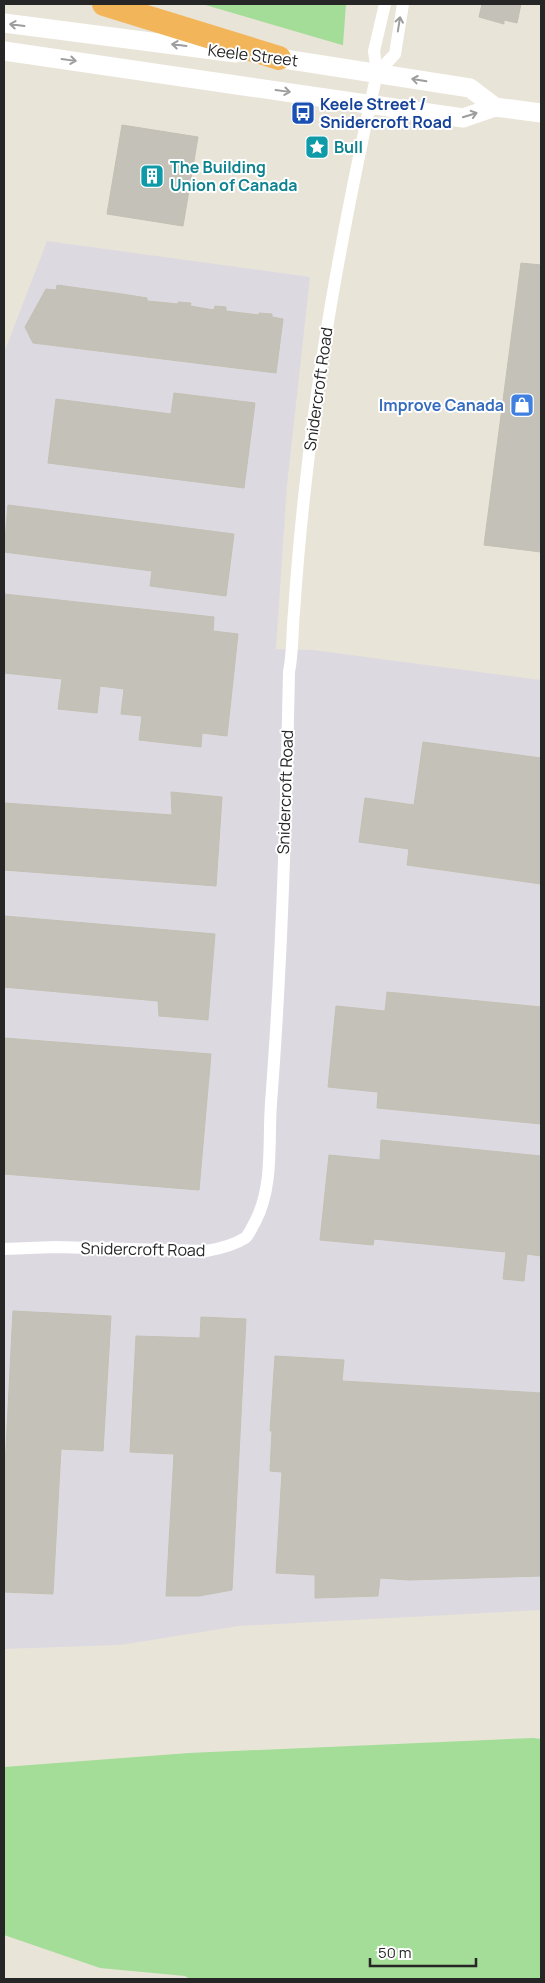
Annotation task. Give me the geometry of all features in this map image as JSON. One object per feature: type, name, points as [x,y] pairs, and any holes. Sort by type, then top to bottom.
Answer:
[{"type":"highway","points":[[104,4],[279,58]]},
{"type":"main road","name":"Keele Street","points":[[4,23],[279,58],[470,88],[495,107]]},
{"type":"main road","name":"Keele Street","points":[[4,51],[463,118],[495,107],[541,113]]},
{"type":"street","points":[[377,73],[374,50],[385,4]]},
{"type":"street","points":[[377,73],[395,54],[403,4]]},
{"type":"street","name":"Snidercroft Road","points":[[4,1249],[56,1247],[206,1251],[218,1249],[246,1237],[256,1220],[262,1204],[269,1171],[269,1123],[276,1032],[289,672],[292,657],[306,480],[325,331],[342,239],[377,73]]},
{"type":"shaded area","points":[[47,241],[310,277],[287,485],[276,649],[313,650],[541,680],[541,1610],[239,1626],[120,1645],[4,1649],[4,353]]},
{"type":"green space","points":[[202,4],[346,4],[343,45],[342,45]]},
{"type":"green space","points":[[541,1739],[541,1979],[190,1979],[185,1976],[100,1968],[4,1935],[4,1767],[189,1753]]},
{"type":"building","points":[[482,4],[521,4],[517,23],[504,20],[504,24],[479,17]]},
{"type":"building","name":"The Building Union of Canada","points":[[122,125],[198,137],[183,226],[107,214]]},
{"type":"building","name":"Improve Canada","points":[[521,263],[541,265],[541,552],[484,545]]},
{"type":"building","points":[[57,285],[147,298],[147,301],[178,304],[178,302],[191,303],[190,306],[214,310],[215,306],[226,307],[226,311],[259,315],[259,313],[272,314],[272,317],[283,319],[276,373],[33,343],[25,327],[46,289],[56,290]]},
{"type":"building","points":[[174,393],[255,403],[244,488],[48,463],[56,399],[171,414]]},
{"type":"building","points":[[8,505],[234,534],[226,596],[150,586],[152,571],[4,552]]},
{"type":"building","points":[[4,594],[214,617],[213,631],[238,634],[227,736],[202,733],[201,747],[139,740],[142,716],[121,714],[124,689],[100,686],[97,713],[58,709],[62,679],[4,673]]},
{"type":"building","points":[[423,742],[541,758],[541,884],[407,865],[409,849],[359,842],[365,798],[414,805]]},
{"type":"building","points":[[171,792],[222,797],[216,886],[4,870],[4,803],[172,815]]},
{"type":"building","points":[[4,916],[215,934],[208,1020],[159,1016],[158,1001],[4,987]]},
{"type":"building","points":[[387,992],[541,1007],[541,1124],[377,1108],[378,1092],[328,1087],[336,1006],[385,1011]]},
{"type":"building","points":[[4,1038],[211,1054],[199,1190],[4,1174]]},
{"type":"building","points":[[381,1140],[541,1156],[541,1256],[527,1254],[524,1281],[503,1279],[506,1252],[374,1239],[373,1245],[320,1240],[329,1155],[380,1160]]},
{"type":"building","points":[[13,1311],[111,1316],[103,1451],[61,1449],[53,1594],[4,1592],[4,1487]]},
{"type":"building","points":[[201,1317],[246,1319],[232,1590],[199,1596],[166,1596],[174,1454],[130,1452],[136,1336],[200,1338]]},
{"type":"building","points":[[275,1356],[344,1360],[342,1381],[541,1393],[541,1576],[409,1580],[380,1578],[378,1596],[315,1598],[315,1575],[276,1573],[282,1472],[270,1471],[272,1431],[270,1431]]},
{"type":"place","name":"Keele Street / Snidercroft Road","points":[[303,113]]},
{"type":"place","name":"Bull","points":[[317,147]]},
{"type":"place","name":"The Building Union of Canada","points":[[152,176]]},
{"type":"place","name":"Improve Canada","points":[[522,405]]}]
